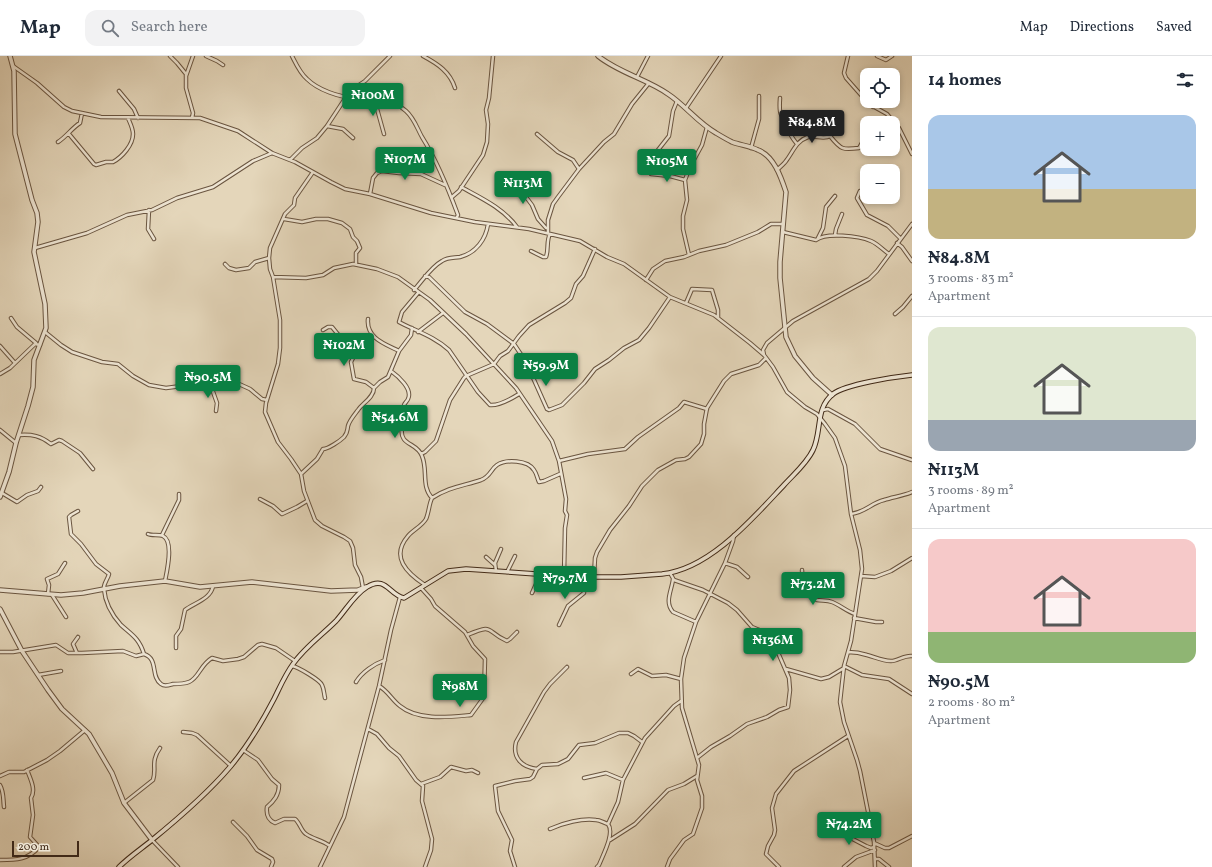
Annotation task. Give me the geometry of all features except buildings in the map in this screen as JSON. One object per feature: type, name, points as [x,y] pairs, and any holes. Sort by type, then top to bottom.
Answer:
[{"type":"street","points":[[10,56],[13,66],[15,134],[32,200],[37,213],[38,222],[34,248],[36,267],[45,304],[45,332],[38,344],[34,360],[33,387],[1,495],[17,502],[27,495],[38,491],[41,487]]},
{"type":"street","points":[[170,56],[186,76]]},
{"type":"street","points":[[192,118],[192,110],[186,88],[186,76],[193,56]]},
{"type":"street","points":[[206,56],[223,65]]},
{"type":"street","points":[[292,56],[300,71],[308,80],[333,94],[381,98],[394,103],[411,116],[452,197],[458,215],[457,217]]},
{"type":"street","points":[[290,160],[302,148],[317,138],[328,126],[350,91],[365,81],[390,56]]},
{"type":"street","points":[[423,56],[443,68],[453,82],[455,88]]},
{"type":"street","points":[[452,197],[461,187],[483,155],[488,137],[486,110],[490,94],[493,56]]},
{"type":"street","points":[[598,56],[611,65],[650,83],[677,101],[707,128],[732,142],[759,150],[766,154],[777,170],[786,192],[780,278],[784,329],[790,347],[795,356],[813,378],[832,395]]},
{"type":"street","points":[[637,77],[648,56]]},
{"type":"street","points":[[686,109],[721,56]]},
{"type":"street","points":[[848,56],[845,66],[845,77],[860,95]]},
{"type":"street","points":[[877,56],[886,60],[892,56]]},
{"type":"street","points":[[13,66],[37,83],[64,107],[82,114],[101,117],[128,118],[200,118],[238,131],[272,153],[290,160],[337,186],[360,193],[370,194],[431,213],[488,224],[517,227],[549,233],[580,241],[607,257],[624,264],[670,297],[718,318],[764,354],[787,392],[820,417],[835,438],[845,466],[851,514],[860,550],[861,576],[852,634],[844,667],[840,702],[848,736],[857,760],[874,842],[876,867]]},
{"type":"street","points":[[547,228],[553,204],[579,169],[604,142],[614,134],[632,104],[650,83]]},
{"type":"street","points":[[119,91],[134,109],[138,118]]},
{"type":"street","points":[[751,148],[759,119],[759,96]]},
{"type":"street","points":[[374,98],[384,134]]},
{"type":"street","points":[[780,98],[780,116],[789,135],[797,144]]},
{"type":"street","points":[[658,150],[669,136],[673,111],[677,101]]},
{"type":"street","points":[[875,108],[885,112],[888,116]]},
{"type":"street","points":[[192,110],[200,118]]},
{"type":"street","points":[[58,142],[80,123],[82,114]]},
{"type":"street","points":[[69,134],[94,164],[96,165],[106,162],[113,162],[121,156],[132,139],[133,131],[128,118]]},
{"type":"street","points":[[830,136],[834,122]]},
{"type":"street","points":[[328,126],[343,129],[353,138]]},
{"type":"street","points":[[689,255],[683,229],[683,216],[687,200],[685,180],[702,144],[707,128]]},
{"type":"street","points":[[900,130],[912,154]]},
{"type":"street","points":[[537,134],[558,152],[573,160],[579,169]]},
{"type":"street","points":[[777,170],[785,162],[797,144],[807,138],[827,138],[830,136]]},
{"type":"street","points":[[830,136],[840,147],[847,149],[860,148]]},
{"type":"street","points":[[34,248],[87,233],[127,216],[149,210],[177,198],[213,186],[253,162],[272,153]]},
{"type":"street","points":[[313,172],[295,198],[294,205],[285,214],[270,248],[270,270],[273,277],[280,320],[280,348],[276,371],[265,412],[278,442],[301,474],[307,501],[318,524],[350,541],[353,548],[355,565],[365,588]]},
{"type":"street","points":[[370,194],[373,178],[382,172],[421,174],[445,185]]},
{"type":"street","points":[[651,174],[670,176],[685,180]]},
{"type":"street","points":[[512,175],[532,205],[538,218],[547,228],[549,233],[546,257],[531,251]]},
{"type":"street","points":[[461,187],[487,201],[510,218],[517,227]]},
{"type":"street","points":[[860,191],[858,198],[860,202]]},
{"type":"street","points":[[820,237],[826,207],[835,196]]},
{"type":"street","points":[[861,204],[867,215],[888,226],[900,238]]},
{"type":"street","points":[[149,210],[148,229],[154,239]]},
{"type":"street","points":[[835,235],[842,214]]},
{"type":"street","points":[[284,219],[302,222],[316,219],[328,219],[345,224],[359,243],[360,248],[356,253],[356,264]]},
{"type":"street","points":[[414,290],[436,264],[445,259],[466,255],[474,250],[483,240],[488,224]]},
{"type":"street","points":[[646,280],[653,268],[665,261],[719,247],[758,232],[771,224],[784,224]]},
{"type":"street","points":[[764,354],[763,350],[767,343],[793,321],[869,279],[877,271],[900,238],[912,224]]},
{"type":"street","points":[[783,232],[814,240],[820,237],[847,235],[871,241],[889,254]]},
{"type":"street","points":[[897,243],[902,247],[912,261]]},
{"type":"street","points":[[421,454],[436,441],[450,400],[457,387],[466,376],[494,364],[500,356],[514,344],[529,325],[565,303],[570,298],[576,284],[583,276],[595,249]]},
{"type":"street","points":[[225,264],[229,268],[236,270],[249,268],[255,262],[269,258]]},
{"type":"street","points":[[273,277],[306,278],[323,275],[334,268],[356,264],[377,269],[394,275],[430,300],[466,334],[511,383],[549,434],[559,461],[560,474],[566,499],[565,511],[567,515],[565,528],[564,575]]},
{"type":"street","points":[[425,276],[429,277],[469,315],[487,324],[514,344],[526,362],[548,410],[562,405],[595,369],[624,348],[639,340],[670,297]]},
{"type":"street","points":[[686,303],[692,289],[712,290],[718,310],[718,318]]},
{"type":"street","points":[[418,293],[402,312],[399,322],[417,332],[431,337],[445,346],[466,376],[491,406],[520,394]]},
{"type":"street","points":[[895,314],[912,296]]},
{"type":"street","points":[[417,332],[443,313]]},
{"type":"street","points":[[11,318],[17,326],[38,344]]},
{"type":"street","points":[[368,319],[368,326],[372,335],[380,342],[399,351]]},
{"type":"street","points":[[323,330],[328,327],[332,327],[354,354],[351,362],[354,379],[366,382],[374,388]]},
{"type":"street","points":[[301,474],[317,460],[323,449],[328,449],[345,435],[348,431],[348,425],[359,408],[369,399],[374,391],[374,388],[388,377],[399,351],[411,335],[412,328]]},
{"type":"street","points":[[45,332],[72,352],[102,362],[118,364],[133,376],[149,385],[166,388],[197,384],[211,386],[242,384],[267,400]]},
{"type":"street","points":[[1,372],[16,363],[38,344]]},
{"type":"street","points":[[0,346],[16,363]]},
{"type":"street","points":[[594,577],[595,558],[597,552],[610,530],[629,506],[642,486],[658,470],[676,460],[689,457],[701,444],[704,434],[704,424],[708,404],[727,377],[731,374],[759,366],[766,358]]},
{"type":"street","points":[[391,371],[401,380],[407,390],[409,395],[404,405],[414,416],[413,419],[402,428],[401,436],[405,442],[416,448],[421,454],[427,491],[432,498]]},
{"type":"street","points":[[0,590],[52,595],[83,593],[148,582],[165,582],[200,587],[252,582],[331,590],[358,590],[376,584],[384,584],[400,597],[408,596],[442,574],[454,570],[466,569],[579,577],[621,577],[670,573],[691,566],[704,558],[734,535],[761,509],[814,449],[822,410],[832,395],[842,390],[863,384],[912,375]]},
{"type":"street","points":[[211,386],[217,403],[216,411]]},
{"type":"street","points":[[559,461],[588,454],[625,449],[638,437],[679,408],[685,401],[707,410]]},
{"type":"street","points":[[822,410],[828,409],[855,424],[880,449],[912,460]]},
{"type":"street","points":[[0,430],[16,443]]},
{"type":"street","points":[[19,435],[34,435],[44,438],[51,444],[62,440],[80,453],[93,470]]},
{"type":"street","points":[[425,585],[408,572],[404,567],[399,553],[408,535],[425,520],[432,498],[447,489],[487,478],[495,466],[501,463],[520,462],[530,465],[535,470],[539,482],[560,474]]},
{"type":"street","points":[[851,514],[862,512],[884,500],[912,492]]},
{"type":"street","points":[[162,536],[179,500],[179,494]]},
{"type":"street","points":[[260,499],[273,506],[282,514],[307,501]]},
{"type":"street","points":[[78,511],[71,514],[69,517],[70,532],[84,547],[96,564],[109,574],[104,589],[111,611],[122,626],[136,638],[142,646],[144,654]]},
{"type":"street","points":[[148,534],[162,536],[167,540],[170,548],[168,571],[165,582]]},
{"type":"street","points":[[667,867],[670,859],[684,840],[693,834],[700,814],[702,801],[697,776],[700,765],[681,701],[681,679],[684,658],[696,622],[725,563],[734,540],[734,535]]},
{"type":"street","points":[[496,571],[495,561],[501,550]]},
{"type":"street","points":[[506,572],[515,556]]},
{"type":"street","points":[[486,557],[495,565]]},
{"type":"street","points":[[861,576],[875,577],[892,571],[912,558]]},
{"type":"street","points":[[48,594],[46,579],[58,574],[65,563]]},
{"type":"street","points":[[725,563],[737,567],[748,577]]},
{"type":"street","points":[[802,570],[807,592],[810,596],[818,600],[832,602],[855,614]]},
{"type":"street","points":[[670,573],[673,578],[678,581],[728,603],[738,610],[752,627],[769,636],[773,641],[778,656],[786,669],[790,686],[788,707],[767,717],[746,724],[697,758]]},
{"type":"street","points":[[532,593],[538,582],[539,574]]},
{"type":"street","points":[[559,625],[568,606],[584,593],[579,577]]},
{"type":"street","points":[[673,578],[669,597],[670,609],[673,612],[696,622]]},
{"type":"street","points":[[176,648],[176,636],[181,630],[185,610],[201,601],[211,592],[213,586]]},
{"type":"street","points":[[119,867],[201,798],[230,766],[243,750],[265,716],[285,675],[295,661],[365,588]]},
{"type":"street","points":[[379,686],[404,709],[420,715],[471,715],[484,697],[486,662],[484,657],[473,646],[462,629],[435,606],[421,588]]},
{"type":"street","points":[[52,595],[66,617]]},
{"type":"street","points":[[320,867],[344,817],[386,660],[391,630],[400,597]]},
{"type":"street","points":[[0,609],[22,651],[38,675],[62,709],[72,720],[85,730],[112,773],[124,803],[152,840],[178,867]]},
{"type":"street","points":[[854,618],[882,622]]},
{"type":"street","points":[[467,635],[482,628],[487,628],[507,641],[517,632]]},
{"type":"street","points":[[77,653],[74,644],[78,637]]},
{"type":"street","points":[[0,652],[22,651],[56,646],[66,652],[77,653],[123,650],[136,656],[144,654],[150,657],[154,664],[158,680],[161,684],[167,686],[185,684],[191,681],[199,672],[204,663],[212,658],[223,661],[238,659],[244,657],[258,645],[262,644],[276,648],[295,661],[300,669]]},
{"type":"street","points":[[848,652],[866,654],[877,659],[890,661],[896,661],[907,656],[912,656]]},
{"type":"street","points":[[356,682],[363,673],[376,664],[386,660]]},
{"type":"street","points":[[292,666],[300,669],[321,683],[325,698]]},
{"type":"street","points":[[537,769],[526,767],[522,764],[516,753],[516,742],[544,692],[567,667]]},
{"type":"street","points":[[786,669],[821,679],[829,677],[844,667]]},
{"type":"street","points":[[844,667],[862,674],[889,679],[912,694]]},
{"type":"street","points":[[631,674],[638,669],[653,677],[666,675],[681,679]]},
{"type":"street","points":[[38,675],[61,671]]},
{"type":"street","points":[[598,866],[610,840],[610,828],[608,824],[618,802],[623,780],[642,742],[674,706],[681,701]]},
{"type":"street","points":[[368,729],[376,734],[399,756],[416,780],[424,788],[422,797],[423,806],[432,839],[431,850],[425,867]]},
{"type":"street","points":[[0,776],[9,772],[28,770],[54,756],[85,730]]},
{"type":"street","points":[[183,732],[196,735],[230,766]]},
{"type":"street","points":[[515,867],[510,851],[512,840],[500,815],[494,788],[496,785],[530,779],[542,765],[563,762],[574,753],[579,745],[595,742],[619,733],[628,733],[642,742]]},
{"type":"street","points":[[779,867],[766,854],[775,830],[772,808],[776,794],[794,771],[848,736]]},
{"type":"street","points":[[124,803],[153,780],[155,756],[160,748]]},
{"type":"street","points":[[243,750],[258,760],[272,778],[279,784],[277,795],[267,807],[267,815],[270,821],[275,823],[284,819],[295,819],[300,824],[305,834],[330,846]]},
{"type":"street","points":[[421,784],[440,777],[451,767],[466,771],[472,770],[478,773]]},
{"type":"street","points":[[0,860],[22,860],[39,847],[30,837],[33,815],[31,798],[34,794],[34,790],[28,770]]},
{"type":"street","points":[[584,778],[606,773],[623,780]]},
{"type":"street","points":[[610,840],[635,824],[665,792],[684,784],[697,776]]},
{"type":"street","points":[[0,785],[3,792],[4,807]]},
{"type":"street","points":[[550,829],[560,825],[587,820],[598,820],[608,824]]},
{"type":"street","points":[[233,822],[247,836],[257,850],[272,859],[273,862],[271,867]]},
{"type":"street","points":[[825,824],[833,826],[845,835],[874,849]]},
{"type":"street","points":[[874,842],[885,848],[889,848],[912,836]]},
{"type":"street","points":[[844,867],[856,858],[874,849]]},
{"type":"street","points":[[876,859],[879,859],[889,867]]}]
